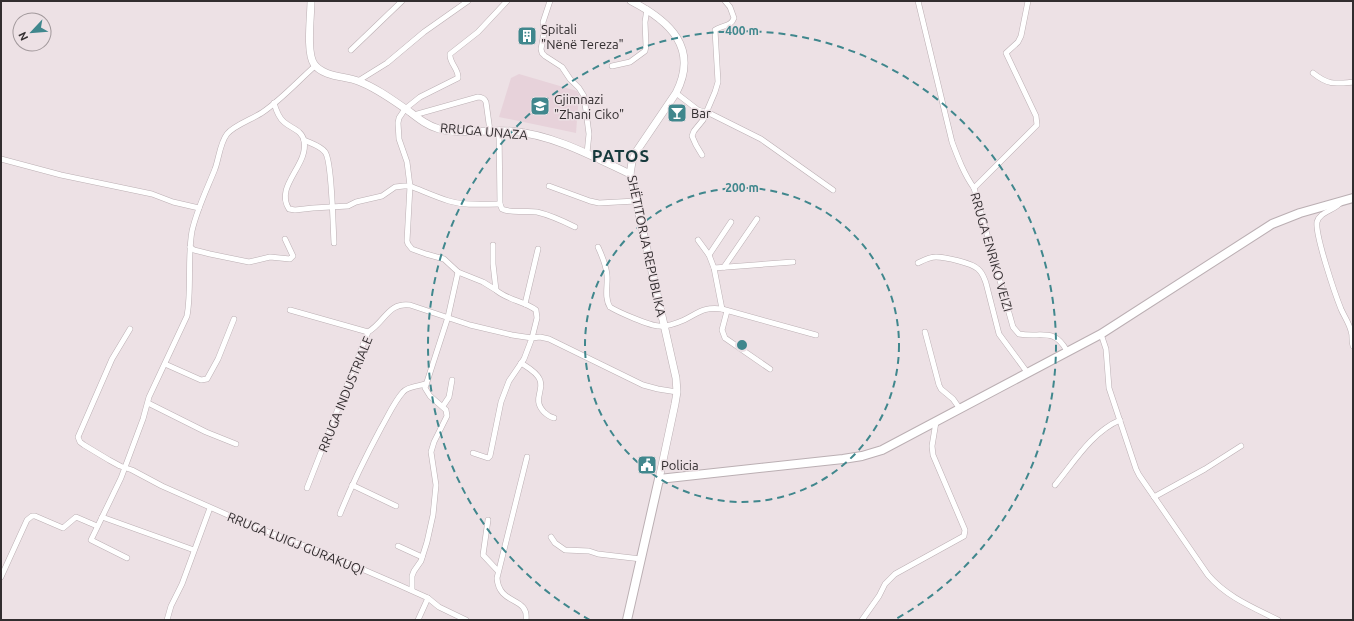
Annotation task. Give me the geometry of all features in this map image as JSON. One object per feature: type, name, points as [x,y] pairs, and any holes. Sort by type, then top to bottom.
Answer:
[{"type":"main road","points":[[311,1],[310,52],[315,66]]},
{"type":"main road","name":"SHËTITORJA REPUBLIKA","points":[[631,1],[647,9],[666,24],[678,40],[685,56],[685,66],[682,79],[676,93],[636,152],[632,162],[630,174],[676,378],[677,392],[675,404],[659,479]]},
{"type":"main road","name":"RRUGA UNAZA","points":[[315,66],[327,73],[358,81],[386,95],[431,126],[439,129],[456,131],[499,130],[520,132],[550,139],[587,153],[630,174]]},
{"type":"main road","points":[[627,620],[659,479],[862,456],[882,450],[1101,334],[1272,224],[1353,198]]},
{"type":"street","points":[[351,50],[402,1]]},
{"type":"street","points":[[358,81],[387,64],[420,36],[468,1]]},
{"type":"street","points":[[472,453],[488,458],[490,456],[501,402],[509,381],[527,354],[537,313],[536,310],[526,304],[505,297],[483,282],[458,272],[444,258],[418,252],[412,249],[408,244],[407,236],[410,186],[407,162],[398,131],[400,118],[405,109],[426,94],[458,78],[458,72],[450,58],[450,54],[478,32],[507,1]]},
{"type":"street","points":[[550,1],[543,22],[544,33],[542,53],[544,56],[562,67],[584,96],[589,134],[587,153]]},
{"type":"street","points":[[702,155],[692,136],[703,120],[718,82],[716,30],[729,25],[733,22],[734,18],[725,1]]},
{"type":"street","name":"RRUGA ENRIKO VEIZI","points":[[918,1],[952,142],[974,188],[1013,327],[1019,334],[1048,335],[1056,337],[1061,341],[1067,351]]},
{"type":"street","points":[[974,188],[1037,125],[1036,116],[1006,53],[1018,42],[1021,36],[1028,1]]},
{"type":"street","points":[[612,66],[630,62],[645,51],[645,22],[647,9]]},
{"type":"street","points":[[127,558],[91,540],[125,468],[148,403],[187,316],[189,304],[190,247],[192,231],[226,134],[258,115],[274,103],[315,66]]},
{"type":"street","points":[[1313,73],[1323,81],[1329,83],[1335,84],[1353,82]]},
{"type":"street","points":[[676,93],[698,110],[706,112],[761,139],[833,190]]},
{"type":"street","points":[[414,115],[478,96],[485,99],[490,131]]},
{"type":"street","points":[[274,103],[280,118],[284,122],[298,131],[304,140],[326,152],[330,177],[334,243]]},
{"type":"street","points":[[499,130],[501,207],[504,210],[536,212],[559,219],[575,227]]},
{"type":"street","points":[[304,140],[301,158],[286,189],[287,205],[289,209],[292,210],[348,206],[356,202],[382,196],[391,189],[400,186],[410,186],[448,201],[458,203],[500,204]]},
{"type":"street","points":[[1,159],[62,175],[152,194],[173,202],[199,208]]},
{"type":"street","points":[[549,186],[599,203],[636,201]]},
{"type":"street","points":[[1342,201],[1339,206],[1323,213],[1319,217],[1317,228],[1338,302],[1351,331],[1351,341],[1353,346]]},
{"type":"street","points":[[724,267],[757,219]]},
{"type":"street","points":[[709,255],[731,222]]},
{"type":"street","points":[[190,247],[194,250],[249,262],[270,257],[290,260],[293,256],[285,239]]},
{"type":"street","points":[[698,240],[709,255],[714,268],[724,310],[722,330],[725,338],[770,369]]},
{"type":"street","points":[[493,245],[493,264],[496,290]]},
{"type":"street","points":[[598,247],[605,262],[607,275],[607,300],[610,307],[652,325],[664,326],[710,308],[724,310],[816,335]]},
{"type":"street","points":[[526,304],[538,249]]},
{"type":"street","points":[[918,263],[931,258],[943,257],[972,265],[978,269],[983,275],[986,283],[999,334],[1028,372]]},
{"type":"street","points":[[714,268],[793,262]]},
{"type":"street","points":[[412,590],[412,576],[422,557],[432,524],[436,485],[431,452],[434,442],[447,416],[446,410],[443,406],[428,393],[425,388],[448,317],[458,272]]},
{"type":"street","name":"RRUGA INDUSTRIALE","points":[[307,488],[368,332],[376,326],[391,309],[399,304],[419,307],[470,325],[512,336],[532,338],[540,337],[549,339],[643,385],[677,392]]},
{"type":"street","points":[[290,310],[368,332]]},
{"type":"street","points":[[165,364],[201,380],[207,379],[218,359],[234,319]]},
{"type":"street","name":"RRUGA LUIGJ GURAKUQI","points":[[130,329],[112,359],[78,437],[84,445],[109,460],[210,508],[334,557],[412,590],[428,598],[438,607],[466,620]]},
{"type":"street","points":[[925,332],[939,386],[953,399],[960,409]]},
{"type":"street","points":[[1101,334],[1106,349],[1110,388],[1136,469],[1217,586],[1229,595],[1278,620]]},
{"type":"street","points":[[521,363],[539,378],[539,405],[546,414],[554,418]]},
{"type":"street","points":[[443,406],[448,397],[452,380]]},
{"type":"street","points":[[340,514],[352,485],[388,416],[404,390],[426,384]]},
{"type":"street","points":[[148,403],[206,432],[236,444]]},
{"type":"street","points":[[1055,485],[1099,434],[1111,424],[1120,420]]},
{"type":"street","points":[[862,620],[889,579],[961,539],[965,533],[933,455],[932,446],[936,422]]},
{"type":"street","points":[[1154,497],[1205,469],[1241,446]]},
{"type":"street","points":[[526,620],[526,614],[522,606],[518,602],[506,597],[499,589],[497,584],[498,571],[527,457]]},
{"type":"street","points":[[352,485],[396,506]]},
{"type":"street","points":[[167,620],[171,606],[182,584],[210,508]]},
{"type":"street","points":[[1,577],[27,520],[32,516],[63,528],[76,517],[97,526]]},
{"type":"street","points":[[102,517],[194,550]]},
{"type":"street","points":[[488,520],[483,554],[498,571]]},
{"type":"street","points":[[551,537],[555,543],[565,550],[589,551],[598,554],[641,559]]},
{"type":"street","points":[[398,546],[422,557]]},
{"type":"street","points":[[418,620],[428,598]]},
{"type":"shaded area","name":"Gjimnazi \"Zhani Ciko\"","points":[[519,74],[577,91],[579,95],[576,133],[499,117],[511,78]]},
{"type":"place","name":"Spitali \"Nënë Tereza\"","points":[[527,36]]},
{"type":"place","name":"Gjimnazi \"Zhani Ciko\"","points":[[540,106]]},
{"type":"place","name":"Bar","points":[[677,113]]},
{"type":"place","name":"Policia","points":[[647,465]]},
{"type":"district","name":"PATOS","points":[[621,156]]}]
